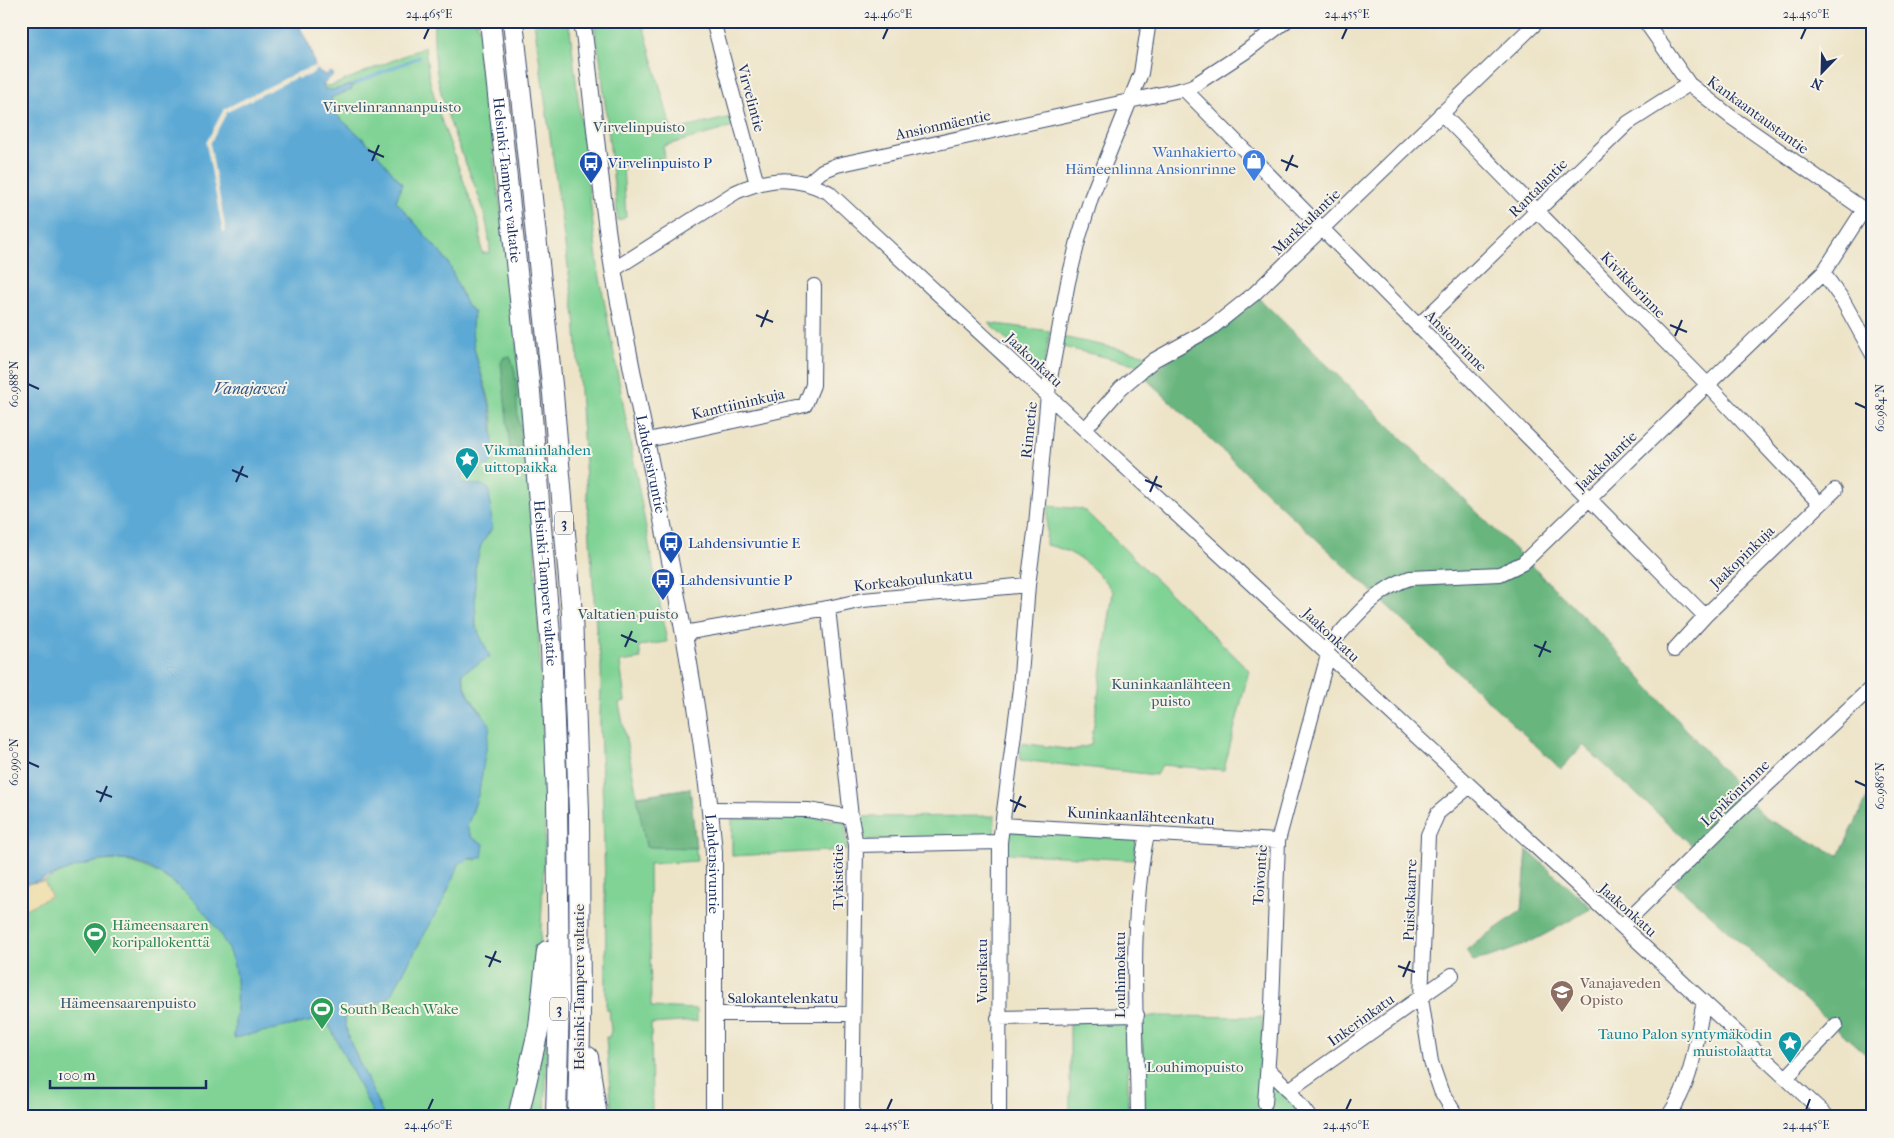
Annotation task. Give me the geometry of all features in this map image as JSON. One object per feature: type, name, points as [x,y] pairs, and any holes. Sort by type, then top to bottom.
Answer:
[{"type":"highway","name":"Helsinki-Tampere valtatie","points":[[490,21],[530,392],[551,648],[557,796],[556,900],[559,1002],[556,1117]]},
{"type":"highway","name":"Helsinki-Tampere valtatie","points":[[513,21],[553,394],[572,614],[579,812],[580,1028],[578,1117]]},
{"type":"highway","points":[[518,1117],[538,1027],[550,927],[556,900]]},
{"type":"highway","points":[[580,1028],[590,1065],[597,1117]]},
{"type":"main road","name":"Lahdensivuntie","points":[[581,21],[613,270],[648,440],[684,633],[710,809],[714,852],[714,1117]]},
{"type":"street","name":"Virvelintie","points":[[713,21],[757,184]]},
{"type":"street","name":"Rinnetie","points":[[1002,825],[1020,688],[1028,585],[1049,384],[1056,342],[1079,237],[1091,198],[1140,73],[1148,21]]},
{"type":"street","name":"Ansionmäentie","points":[[809,182],[822,171],[837,165],[1128,103],[1193,86],[1245,52],[1286,21]]},
{"type":"street","name":"Markkulantie","points":[[1085,430],[1121,388],[1154,360],[1210,329],[1254,294],[1538,21]]},
{"type":"street","name":"Kankaantaustantie","points":[[1645,21],[1689,84],[1723,112],[1868,213]]},
{"type":"street","name":"Rantalantie","points":[[1418,326],[1628,123],[1689,84]]},
{"type":"street","name":"Ansionrinne","points":[[1184,89],[1705,616]]},
{"type":"street","name":"Kivikkorinne","points":[[1441,113],[1708,385],[1820,504]]},
{"type":"street","points":[[613,270],[736,192],[757,184],[786,180],[809,182]]},
{"type":"street","name":"Jaakonkatu","points":[[809,182],[831,194],[1786,1078],[1822,1115]]},
{"type":"street","name":"Jaakkolantie","points":[[1326,653],[1384,590],[1410,578],[1500,574],[1523,564],[1823,273],[1868,213]]},
{"type":"street","points":[[1823,273],[1842,299],[1873,355]]},
{"type":"street","name":"Kanttiininkuja","points":[[648,440],[805,405],[813,385],[814,286]]},
{"type":"street","name":"Jaakopinkuja","points":[[1674,650],[1705,616],[1835,490]]},
{"type":"street","name":"Korkeakoulunkatu","points":[[684,633],[828,608],[863,600],[1028,585]]},
{"type":"street","name":"Tykistötie","points":[[828,608],[851,817],[856,845],[852,1014],[852,1117]]},
{"type":"street","name":"Toivontie","points":[[1265,1103],[1278,841],[1326,653]]},
{"type":"street","name":"Lepikönrinne","points":[[1622,926],[1736,813],[1873,686]]},
{"type":"street","name":"Puistokaarre","points":[[1457,1117],[1441,1091],[1431,1062],[1421,998],[1428,834],[1438,813],[1470,786]]},
{"type":"street","points":[[710,809],[808,810],[851,817]]},
{"type":"street","name":"Kuninkaanlähteenkatu","points":[[1002,825],[1147,834],[1219,836],[1278,841]]},
{"type":"street","name":"Vuorikatu","points":[[999,1117],[998,1018],[1000,842],[1002,825]]},
{"type":"street","name":"Louhimokatu","points":[[1138,1117],[1136,923],[1140,870],[1147,834]]},
{"type":"street","points":[[856,845],[1000,842]]},
{"type":"street","name":"Inkerinkatu","points":[[1289,1090],[1452,975]]},
{"type":"street","points":[[1668,1117],[1680,1099],[1690,1074],[1704,1002]]},
{"type":"street","name":"Salokantelenkatu","points":[[714,1014],[852,1014]]},
{"type":"street","points":[[998,1018],[1137,1015]]},
{"type":"street","points":[[1786,1078],[1836,1025]]},
{"type":"street","points":[[1268,1069],[1289,1090],[1310,1117]]},
{"type":"green space","name":"Virvelinrannanpuisto","points":[[434,21],[477,21],[481,35],[494,161],[509,269],[534,527],[542,711],[545,840],[538,993],[511,1117],[384,1117],[348,1037],[344,1017],[348,1010],[389,998],[444,899],[459,864],[468,859],[477,860],[473,840],[467,827],[479,792],[483,713],[469,694],[462,672],[490,657],[476,627],[475,569],[481,545],[492,528],[489,489],[481,485],[463,484],[461,476],[471,472],[485,457],[493,429],[493,416],[473,342],[472,327],[474,313],[466,304],[448,262],[396,201],[402,184],[370,145],[334,113],[331,102],[332,97],[345,92],[354,84],[333,90],[324,89],[323,85],[331,86],[425,47],[429,77],[438,111],[479,223],[482,253],[490,253],[489,235],[481,202],[456,138],[439,84],[435,61]]},
{"type":"green space","name":"Valtatien puisto","points":[[534,21],[567,21],[570,30],[598,267],[667,642],[639,646],[641,659],[620,662],[625,701],[619,703],[637,796],[690,788],[697,861],[649,864],[651,1007],[697,1009],[697,1021],[651,1024],[652,1117],[612,1117],[606,1037],[609,1037],[611,1031],[609,1009],[606,1009],[600,728],[601,662],[597,642],[575,317]]},
{"type":"green space","name":"Virvelinpuisto","points":[[593,21],[642,21],[672,131],[731,117],[733,127],[663,146],[665,157],[623,166],[626,217],[618,221],[600,57]]},
{"type":"green space","points":[[1259,298],[1605,638],[1765,818],[1839,856],[1868,796],[1873,796],[1873,1061],[1675,883],[1694,847],[1583,745],[1561,769],[1144,377]]},
{"type":"green space","points":[[989,323],[1050,331],[1044,366],[1039,370]]},
{"type":"green space","points":[[1062,337],[1148,355],[1138,365],[1063,347]]},
{"type":"green space","points":[[504,357],[510,357],[515,371],[518,416],[523,438],[522,447],[513,452],[510,449],[501,363]]},
{"type":"green space","name":"Kuninkaanlähteen puisto","points":[[1048,506],[1083,509],[1249,670],[1224,770],[1162,765],[1156,775],[1020,760],[1021,743],[1073,750],[1091,745],[1113,592],[1084,561],[1057,547],[1046,545]]},
{"type":"green space","points":[[690,788],[696,848],[646,847],[637,797]]},
{"type":"green space","points":[[732,814],[800,815],[845,822],[847,850],[732,856]]},
{"type":"green space","points":[[995,816],[994,838],[864,840],[862,817]]},
{"type":"green space","points":[[1008,831],[1136,839],[1134,860],[1006,853]]},
{"type":"green space","points":[[1527,850],[1592,908],[1521,946],[1473,961],[1466,950],[1522,910]]},
{"type":"green space","name":"Hämeensaarenpuisto","points":[[124,860],[160,874],[177,885],[206,913],[218,929],[234,965],[236,1001],[234,1038],[317,1020],[329,1025],[375,1117],[21,1117],[21,885],[44,881],[75,866],[99,861]]},
{"type":"green space","points":[[548,1010],[545,1117],[530,1117],[534,1110],[534,1091]]},
{"type":"green space","name":"Louhimopuisto","points":[[1151,1016],[1262,1017],[1262,1070],[1303,1117],[1142,1117],[1141,1019]]},
{"type":"green space","points":[[1128,1020],[1128,1117],[1070,1117],[1070,1022]]},
{"type":"sand","points":[[44,881],[51,896],[21,911],[21,885]]},
{"type":"water","name":"Vanajavesi","points":[[21,21],[297,21],[310,48],[316,70],[326,75],[330,72],[334,74],[323,85],[324,89],[333,90],[354,84],[351,90],[332,97],[331,102],[334,113],[370,145],[402,184],[396,201],[448,262],[466,304],[474,313],[472,335],[490,408],[493,430],[493,455],[489,466],[481,465],[480,471],[475,475],[465,473],[461,477],[463,484],[481,485],[489,489],[492,528],[481,545],[475,569],[475,590],[476,627],[490,657],[462,673],[469,696],[490,725],[479,792],[467,827],[471,837],[484,844],[482,858],[468,859],[459,864],[444,899],[389,998],[349,1010],[344,1017],[348,1037],[384,1117],[375,1117],[329,1025],[317,1020],[234,1038],[236,983],[234,966],[228,950],[219,932],[192,899],[176,884],[158,872],[141,864],[124,860],[110,860],[84,865],[21,885]]},
{"type":"pier","points":[[315,66],[316,70],[310,75],[298,79],[297,77],[227,112],[210,144],[226,232],[223,232],[206,143],[224,109],[296,73]]},
{"type":"waterway","points":[[354,84],[419,57]]},
{"type":"place","name":"Wanhakierto Hämeenlinna Ansionrinne","points":[[1254,182]]},
{"type":"place","name":"Virvelinpuisto P","points":[[591,184]]},
{"type":"place","name":"Vikmaninlahden uittopaikka","points":[[467,480]]},
{"type":"place","name":"Lahdensivuntie E","points":[[671,564]]},
{"type":"place","name":"Lahdensivuntie P","points":[[663,601]]},
{"type":"place","name":"Hämeensaaren koripallokenttä","points":[[95,955]]},
{"type":"place","name":"Vanajaveden Opisto","points":[[1562,1013]]},
{"type":"place","name":"South Beach Wake","points":[[322,1030]]},
{"type":"place","name":"Tauno Palon syntymäkodin muistolaatta","points":[[1790,1064]]}]
